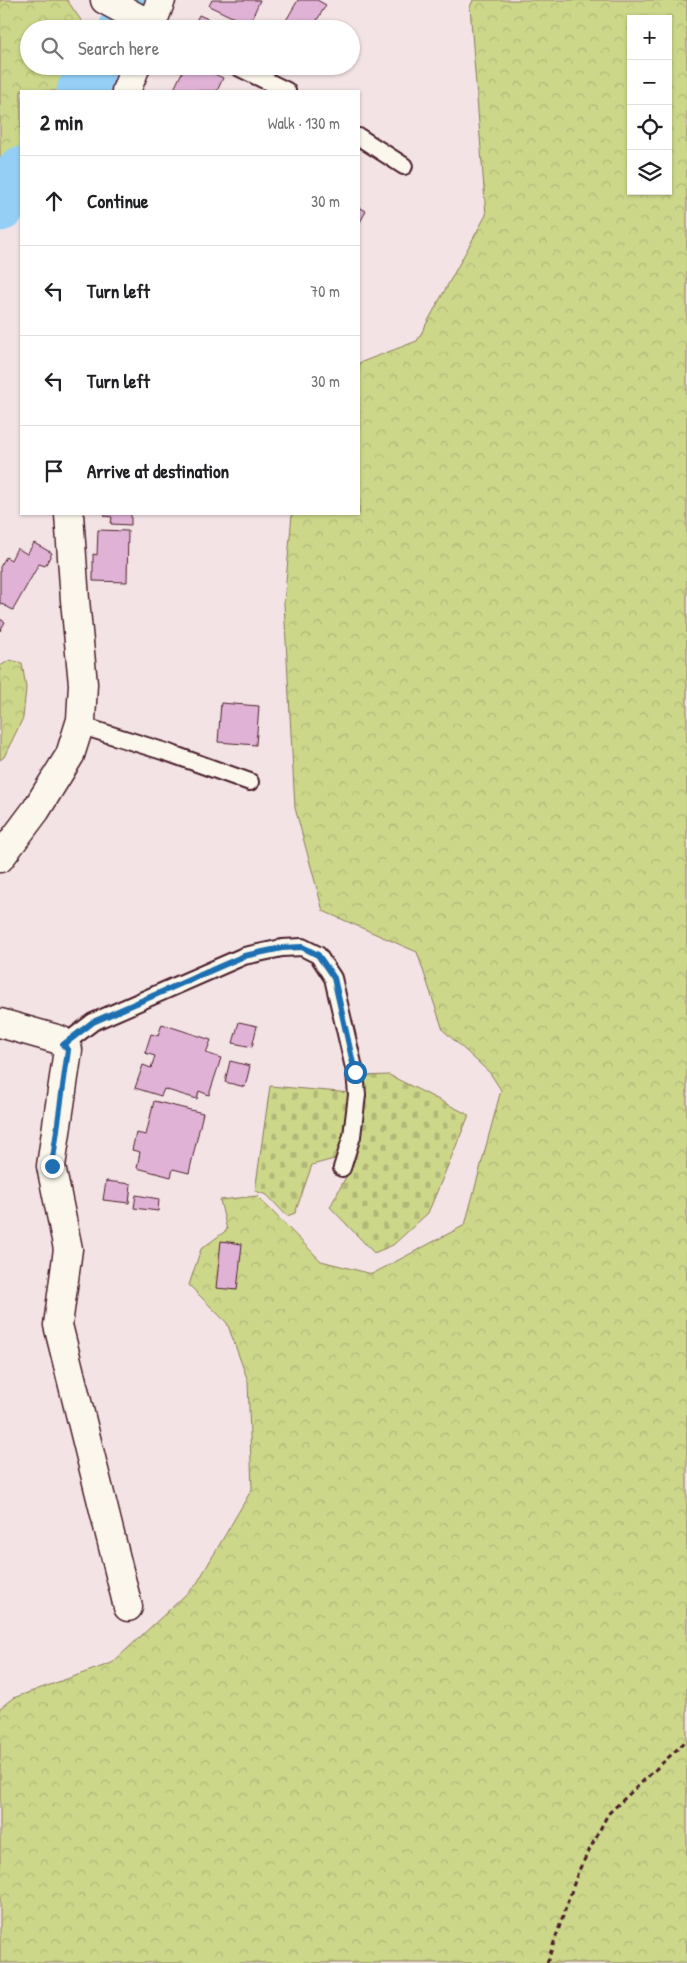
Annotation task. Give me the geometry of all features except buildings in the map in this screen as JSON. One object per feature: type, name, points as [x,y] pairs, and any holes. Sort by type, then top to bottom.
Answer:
[{"type":"street","points":[[136,18],[161,0]]},
{"type":"street","points":[[126,90],[132,75]]},
{"type":"street","points":[[0,858],[36,810],[70,755],[80,725],[83,684],[69,515]]},
{"type":"street","points":[[0,1023],[60,1040],[68,1050],[52,1166],[68,1248],[58,1325],[128,1607]]},
{"type":"lane","points":[[254,75],[285,90]]},
{"type":"lane","points":[[360,138],[404,166]]},
{"type":"lane","points":[[80,725],[169,753],[250,782]]},
{"type":"lane","points":[[63,1045],[93,1022],[244,956],[282,948],[302,947],[318,955],[334,978],[355,1072],[356,1095],[352,1136],[342,1168]]},
{"type":"path","points":[[547,1963],[578,1872],[608,1814],[687,1740]]},
{"type":"green space","points":[[0,0],[67,0],[81,20],[20,20],[20,75],[75,75],[63,90],[20,90],[20,147],[0,177]]},
{"type":"green space","points":[[473,0],[687,0],[687,1963],[0,1963],[0,1708],[13,1698],[112,1663],[196,1585],[252,1489],[248,1381],[227,1323],[189,1285],[201,1249],[227,1230],[220,1200],[257,1196],[321,1261],[372,1274],[465,1225],[501,1090],[490,1073],[443,1030],[417,952],[323,911],[295,808],[284,603],[292,515],[360,515],[360,363],[417,341],[486,215],[470,7]]},
{"type":"green space","points":[[10,660],[22,663],[26,688],[23,718],[4,757],[0,760],[0,666]]},
{"type":"green space","points":[[389,1075],[469,1115],[428,1213],[393,1245],[374,1253],[330,1207],[356,1154],[362,1076]]},
{"type":"green space","points":[[270,1086],[351,1093],[349,1117],[338,1155],[334,1159],[312,1165],[295,1213],[287,1216],[267,1195],[255,1191]]},
{"type":"waterway","points":[[129,20],[140,0]]},
{"type":"waterway","points":[[83,90],[94,75]]},
{"type":"waterway","points":[[0,206],[20,174]]},
{"type":"route","points":[[52,1166],[68,1050],[63,1045],[93,1022],[244,956],[282,948],[302,947],[318,955],[334,978],[355,1072]]}]
